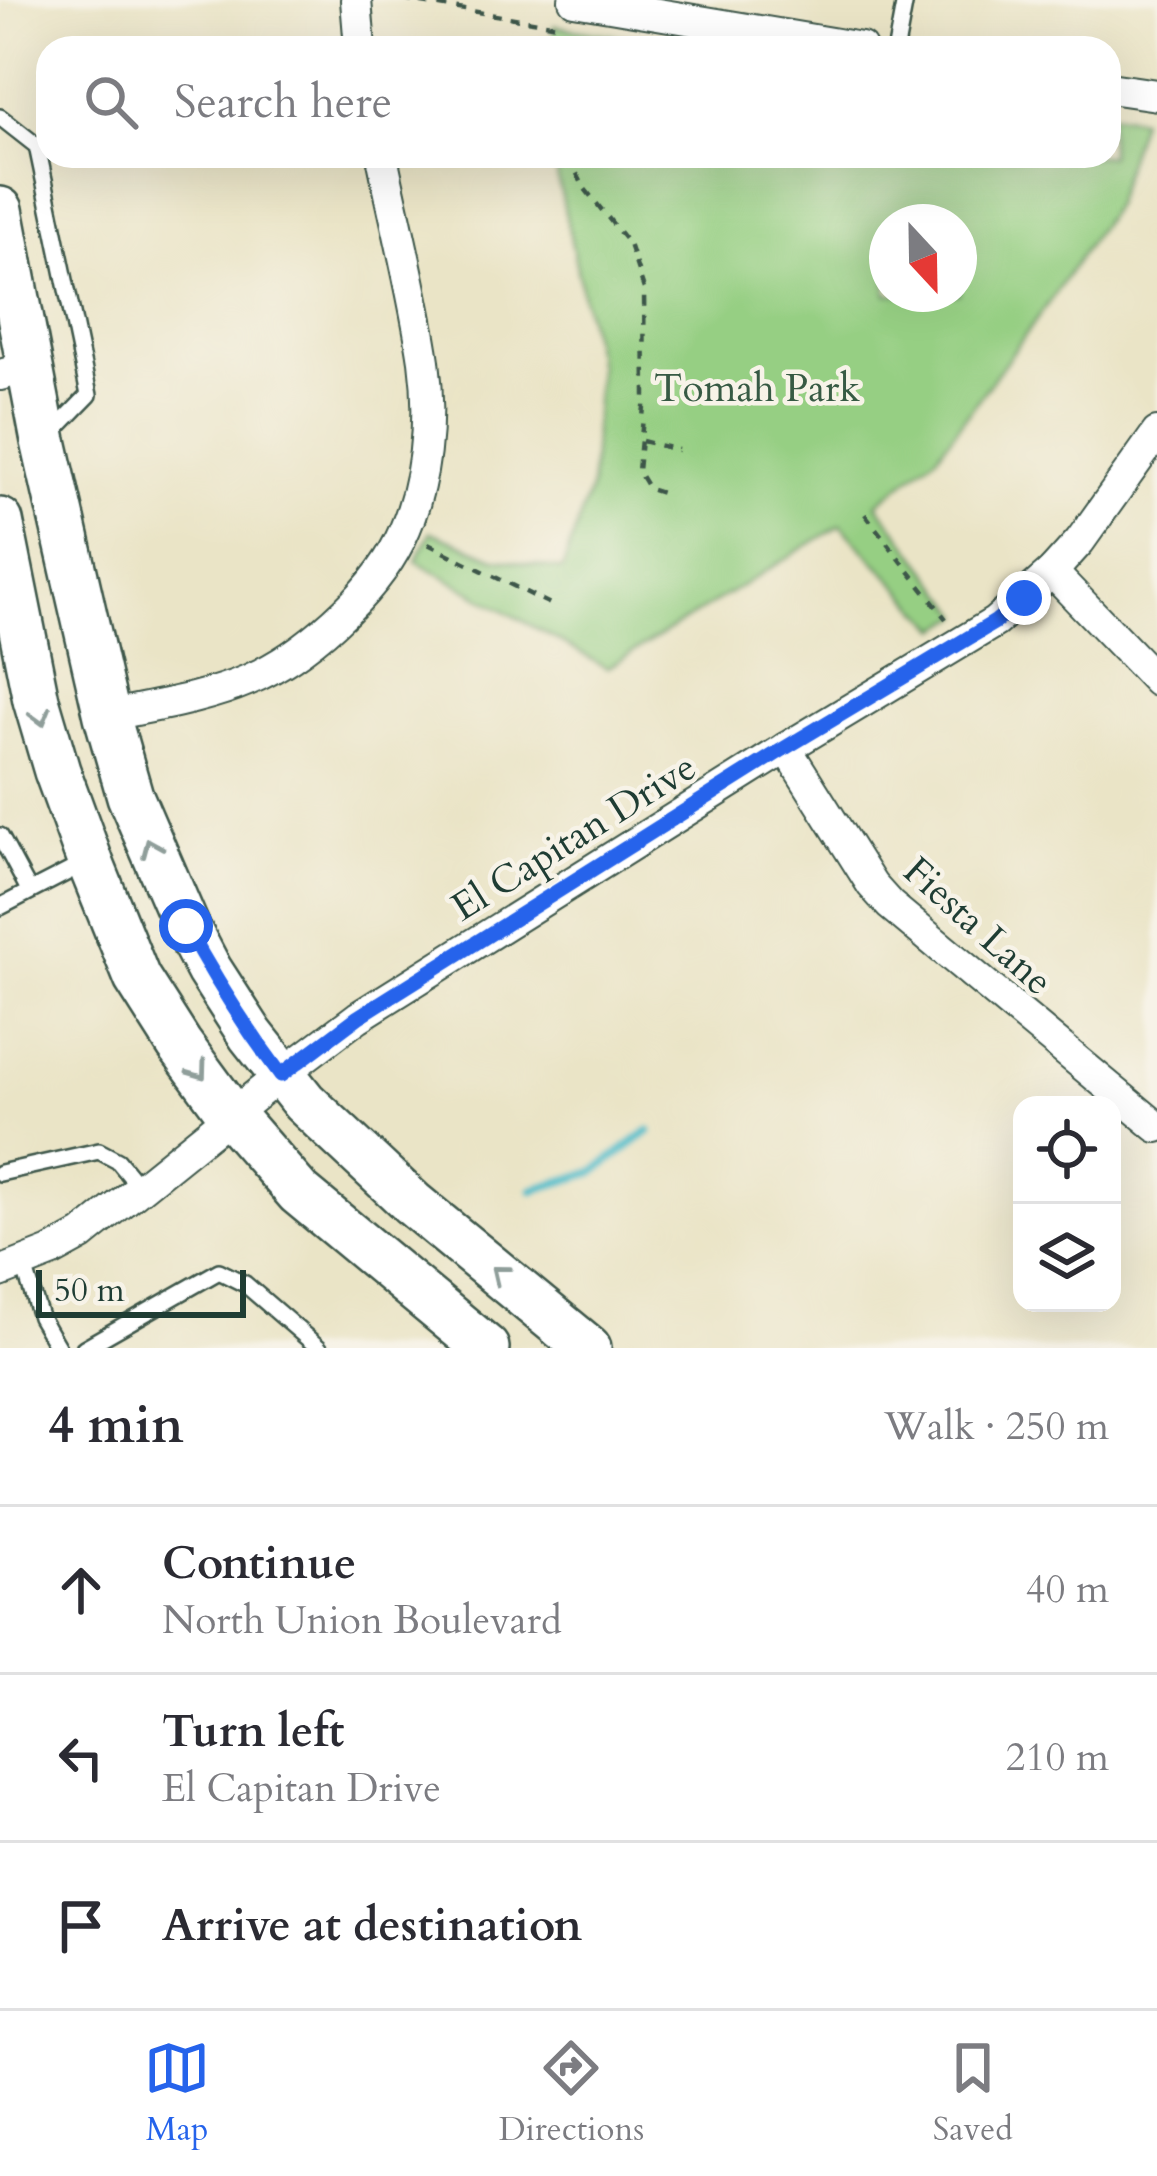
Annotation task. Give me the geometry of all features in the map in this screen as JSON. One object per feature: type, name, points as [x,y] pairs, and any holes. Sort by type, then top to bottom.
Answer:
[{"type":"main road","points":[[0,210],[15,371],[44,441],[130,796],[186,926],[251,1035],[304,1102],[412,1203],[588,1348]]},
{"type":"main road","points":[[0,521],[36,700],[57,771],[137,978],[232,1116],[299,1193],[486,1348]]},
{"type":"street","points":[[356,0],[359,36]]},
{"type":"street","points":[[566,12],[763,36]]},
{"type":"street","points":[[1121,90],[1157,95]]},
{"type":"street","points":[[107,716],[248,680],[296,653],[335,620],[399,543],[415,502],[427,403],[424,362],[384,168]]},
{"type":"street","name":"El Capitan Drive","points":[[11,1268],[82,1235],[358,1017],[995,622],[1080,542],[1157,434]]},
{"type":"street","points":[[1052,572],[1157,681]]},
{"type":"street","name":"Fiesta Lane","points":[[785,748],[890,905],[1157,1127]]},
{"type":"lane","points":[[898,36],[904,0]]},
{"type":"lane","points":[[0,117],[36,145]]},
{"type":"lane","points":[[42,168],[89,395],[44,441]]},
{"type":"lane","points":[[0,836],[28,890]]},
{"type":"lane","points":[[0,907],[89,860]]},
{"type":"lane","points":[[0,1173],[99,1151],[118,1161],[141,1190]]},
{"type":"lane","points":[[11,1268],[58,1348]]},
{"type":"lane","points":[[84,1348],[219,1271],[244,1284],[320,1348]]},
{"type":"path","points":[[403,0],[566,12]]},
{"type":"path","points":[[583,36],[580,28],[600,32]]},
{"type":"path","points":[[575,168],[585,189],[629,244],[644,289],[645,396],[638,471],[649,489],[665,494]]},
{"type":"path","points":[[640,440],[678,450]]},
{"type":"path","points":[[865,514],[965,641]]},
{"type":"path","points":[[404,530],[552,605]]},
{"type":"green space","points":[[554,26],[617,36],[553,36]]},
{"type":"green space","name":"Tomah Park","points":[[1121,116],[1140,119],[1113,206],[1048,304],[938,454],[877,504],[962,615],[939,629],[841,525],[607,668],[416,561],[431,532],[495,558],[562,570],[591,486],[598,367],[556,168],[1121,168]]},
{"type":"waterway","points":[[533,1190],[594,1172],[649,1131]]},
{"type":"route","points":[[186,926],[209,970],[281,1075],[358,1017],[995,622],[1024,598]]}]
